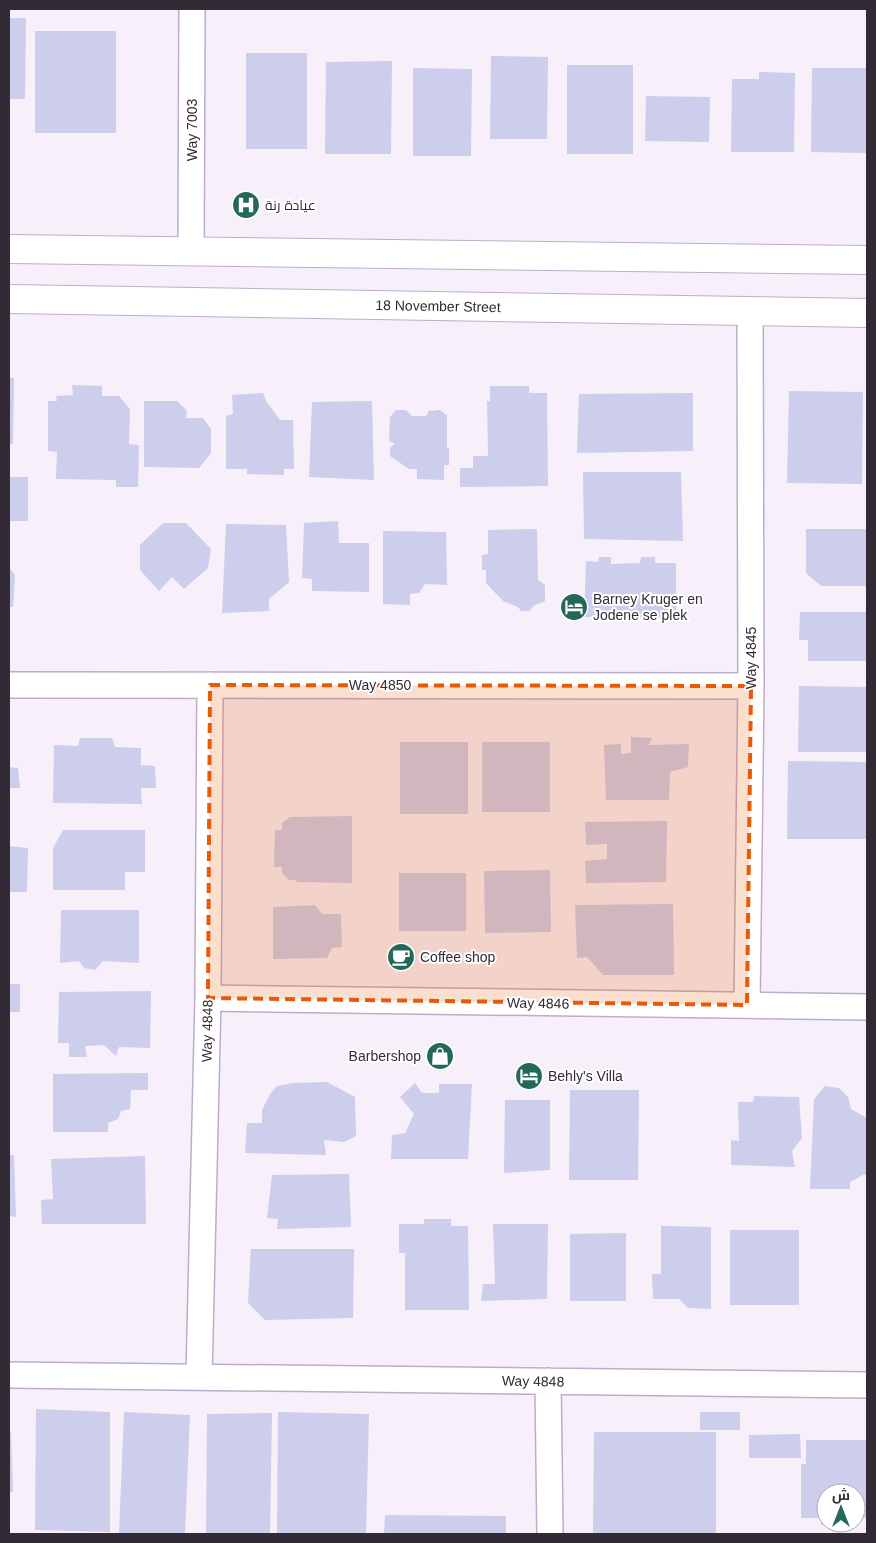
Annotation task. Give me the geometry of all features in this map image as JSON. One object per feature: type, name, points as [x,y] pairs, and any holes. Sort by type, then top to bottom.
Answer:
[{"type":"main road","points":[[9,249],[867,260]]},
{"type":"main road","name":"18 November Street","points":[[9,299],[867,313]]},
{"type":"street","name":"Way 7003","points":[[192,9],[192,252]]},
{"type":"street","name":"Way 4845","points":[[747,1006],[752,686],[750,311]]},
{"type":"street","name":"Way 4850","points":[[9,685],[752,686]]},
{"type":"street","name":"Way 4848","points":[[199,1377],[208,998],[210,685]]},
{"type":"street","name":"Way 4846","points":[[208,998],[867,1007]]},
{"type":"street","name":"Way 4848","points":[[9,1375],[867,1385]]},
{"type":"street","points":[[548,1382],[550,1534]]},
{"type":"highlighted area","points":[[210,685],[751,686],[747,1005],[208,998]]},
{"type":"building","points":[[9,18],[26,18],[25,99],[9,99]]},
{"type":"building","points":[[35,31],[116,31],[116,133],[35,133]]},
{"type":"building","points":[[246,53],[307,53],[307,149],[246,149]]},
{"type":"building","points":[[491,56],[548,57],[547,139],[490,139]]},
{"type":"building","points":[[392,61],[391,154],[325,154],[326,62]]},
{"type":"building","points":[[567,65],[633,65],[633,154],[567,154]]},
{"type":"building","points":[[413,68],[472,69],[471,156],[413,156]]},
{"type":"building","points":[[812,68],[867,68],[866,153],[811,152]]},
{"type":"building","points":[[759,72],[795,73],[794,152],[731,152],[732,79],[759,79]]},
{"type":"building","points":[[646,96],[710,97],[709,142],[645,141]]},
{"type":"building","points":[[9,378],[14,378],[13,444],[9,444]]},
{"type":"building","points":[[72,385],[102,386],[102,396],[119,396],[130,409],[129,444],[139,445],[138,487],[116,487],[116,480],[56,479],[57,452],[48,451],[48,401],[57,401],[56,396],[73,395]]},
{"type":"building","points":[[490,386],[529,386],[529,393],[547,393],[548,486],[460,487],[460,468],[473,468],[473,456],[488,456],[487,401],[490,401]]},
{"type":"building","points":[[789,391],[863,392],[862,484],[787,483]]},
{"type":"building","points":[[263,393],[266,401],[280,420],[293,420],[294,469],[284,469],[284,475],[247,474],[247,469],[226,469],[226,416],[233,414],[232,395]]},
{"type":"building","points":[[693,393],[693,451],[577,453],[579,394]]},
{"type":"building","points":[[144,401],[177,401],[187,411],[186,418],[203,418],[211,429],[211,453],[199,468],[144,467]]},
{"type":"building","points":[[372,401],[374,480],[309,477],[312,402]]},
{"type":"building","points":[[396,410],[406,410],[412,416],[426,416],[429,411],[440,410],[447,415],[449,465],[444,465],[444,480],[417,479],[417,469],[409,469],[390,456],[390,448],[395,444],[389,441],[390,417]]},
{"type":"building","points":[[583,472],[681,472],[683,541],[584,539]]},
{"type":"building","points":[[9,477],[28,477],[28,521],[9,521]]},
{"type":"building","points":[[338,521],[339,543],[369,543],[369,592],[312,591],[312,579],[302,578],[304,523]]},
{"type":"building","points":[[163,523],[186,523],[211,549],[208,568],[184,589],[172,577],[159,591],[140,570],[140,545]]},
{"type":"building","points":[[226,524],[286,525],[289,582],[269,599],[269,611],[222,613]]},
{"type":"building","points":[[537,529],[538,580],[545,585],[545,601],[533,606],[530,611],[521,611],[518,607],[503,601],[486,583],[486,570],[482,570],[482,555],[488,554],[488,530]]},
{"type":"building","points":[[806,529],[867,529],[867,586],[821,586],[806,573]]},
{"type":"building","points":[[383,531],[446,532],[447,585],[425,584],[419,593],[410,594],[410,605],[383,604]]},
{"type":"building","points":[[599,557],[611,557],[611,564],[640,563],[641,557],[655,557],[655,563],[676,563],[676,614],[670,618],[584,617],[586,561],[598,562]]},
{"type":"building","points":[[9,567],[15,575],[13,607],[9,607]]},
{"type":"building","points":[[800,612],[867,612],[867,661],[808,661],[808,640],[799,640]]},
{"type":"building","points":[[799,686],[867,687],[867,752],[798,752]]},
{"type":"building","points":[[631,737],[652,738],[649,745],[689,744],[688,767],[670,772],[669,800],[606,800],[604,745],[621,744],[621,754],[631,753]]},
{"type":"building","points":[[80,738],[112,738],[115,747],[141,748],[141,765],[155,766],[156,788],[141,788],[142,804],[53,803],[54,745],[78,746]]},
{"type":"building","points":[[400,742],[468,742],[468,814],[400,814]]},
{"type":"building","points":[[482,742],[550,742],[550,812],[482,812]]},
{"type":"building","points":[[788,761],[867,762],[867,839],[787,839]]},
{"type":"building","points":[[9,767],[18,768],[20,788],[9,788]]},
{"type":"building","points":[[352,816],[352,883],[296,882],[297,880],[289,880],[282,873],[282,867],[274,867],[275,830],[282,830],[282,823],[290,817]]},
{"type":"building","points":[[667,821],[666,882],[586,883],[585,861],[607,859],[607,844],[586,845],[585,822]]},
{"type":"building","points":[[63,830],[145,830],[145,872],[125,872],[125,890],[53,890],[53,848]]},
{"type":"building","points":[[9,846],[28,848],[27,892],[9,892]]},
{"type":"building","points":[[550,870],[551,932],[485,933],[484,871]]},
{"type":"building","points":[[399,873],[466,873],[466,931],[399,931]]},
{"type":"building","points":[[673,904],[674,975],[603,975],[587,957],[577,958],[575,905]]},
{"type":"building","points":[[315,905],[322,914],[341,914],[342,947],[332,948],[327,958],[273,959],[273,907]]},
{"type":"building","points":[[61,910],[139,910],[139,963],[103,961],[95,970],[84,968],[79,961],[60,963]]},
{"type":"building","points":[[9,984],[20,984],[20,1012],[9,1012]]},
{"type":"building","points":[[151,991],[150,1048],[119,1047],[116,1056],[104,1045],[85,1046],[87,1057],[69,1057],[69,1043],[58,1043],[59,992]]},
{"type":"building","points":[[148,1073],[148,1090],[131,1090],[130,1109],[121,1111],[118,1119],[108,1123],[108,1132],[53,1132],[53,1074]]},
{"type":"building","points":[[327,1082],[355,1097],[356,1136],[344,1142],[324,1140],[326,1155],[245,1153],[247,1123],[262,1123],[262,1110],[270,1094],[277,1086],[293,1083]]},
{"type":"building","points":[[415,1083],[422,1093],[439,1093],[439,1084],[472,1084],[468,1159],[391,1159],[392,1135],[405,1133],[414,1114],[400,1097]]},
{"type":"building","points":[[825,1086],[839,1088],[848,1097],[851,1109],[867,1118],[867,1175],[863,1175],[850,1182],[850,1189],[810,1189],[814,1099]]},
{"type":"building","points":[[570,1090],[639,1090],[638,1180],[569,1180]]},
{"type":"building","points":[[754,1096],[799,1097],[802,1138],[792,1151],[795,1167],[731,1165],[731,1140],[739,1141],[738,1102],[753,1102]]},
{"type":"building","points":[[505,1100],[550,1100],[550,1170],[504,1173]]},
{"type":"building","points":[[9,1155],[14,1155],[16,1217],[9,1216]]},
{"type":"building","points":[[145,1156],[146,1224],[42,1224],[41,1200],[53,1199],[51,1159]]},
{"type":"building","points":[[349,1174],[351,1227],[277,1229],[278,1219],[267,1218],[272,1175]]},
{"type":"building","points":[[424,1219],[451,1219],[451,1226],[468,1226],[469,1310],[405,1310],[405,1253],[399,1253],[399,1224],[424,1224]]},
{"type":"building","points":[[493,1224],[548,1224],[547,1299],[481,1301],[483,1284],[495,1284]]},
{"type":"building","points":[[661,1226],[711,1227],[711,1309],[688,1308],[679,1299],[653,1299],[652,1274],[661,1274]]},
{"type":"building","points":[[730,1230],[799,1230],[799,1305],[730,1305]]},
{"type":"building","points":[[626,1233],[626,1301],[570,1301],[570,1234]]},
{"type":"building","points":[[251,1249],[354,1249],[353,1318],[265,1320],[248,1303]]},
{"type":"building","points":[[36,1409],[110,1412],[110,1532],[35,1530]]},
{"type":"building","points":[[124,1412],[190,1415],[185,1534],[119,1534]]},
{"type":"building","points":[[278,1412],[369,1414],[366,1534],[277,1534]]},
{"type":"building","points":[[700,1412],[740,1412],[740,1430],[700,1430]]},
{"type":"building","points":[[272,1413],[270,1534],[206,1534],[207,1414]]},
{"type":"building","points":[[9,1432],[11,1432],[13,1492],[9,1492]]},
{"type":"building","points":[[594,1432],[716,1432],[716,1533],[593,1533]]},
{"type":"building","points":[[800,1434],[801,1458],[749,1458],[749,1435]]},
{"type":"building","points":[[806,1440],[867,1440],[867,1518],[866,1483],[816,1483],[816,1518],[801,1518],[801,1464],[806,1464]]},
{"type":"building","points":[[385,1515],[506,1516],[506,1534],[384,1534]]},
{"type":"place","name":"عيادة رنة","points":[[246,205]]},
{"type":"place","name":"Barney Kruger en Jodene se plek","points":[[574,607]]},
{"type":"place","name":"Coffee shop","points":[[401,957]]},
{"type":"place","name":"Barbershop","points":[[440,1056]]},
{"type":"place","name":"Behly's Villa","points":[[529,1076]]}]
